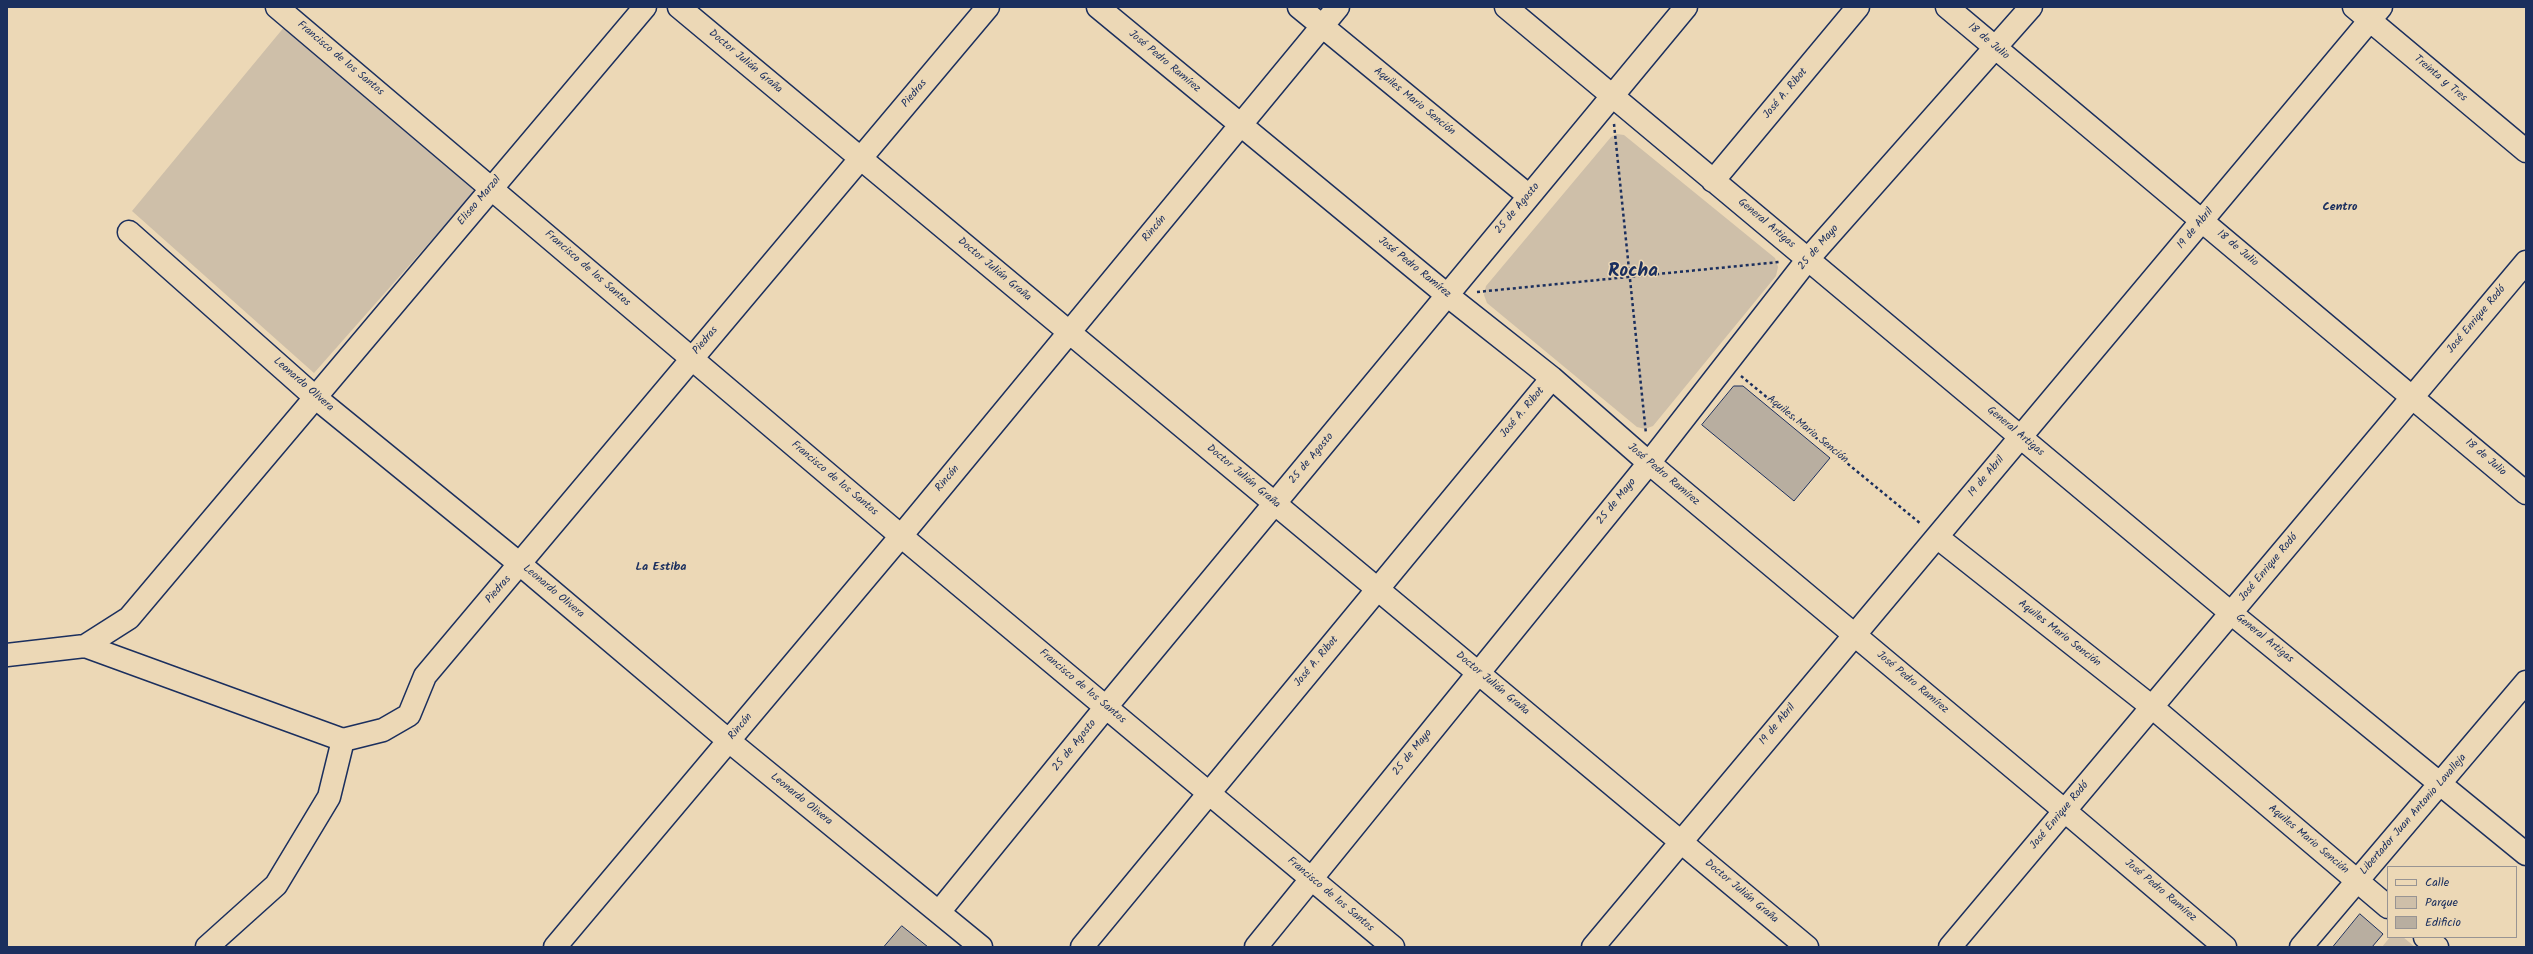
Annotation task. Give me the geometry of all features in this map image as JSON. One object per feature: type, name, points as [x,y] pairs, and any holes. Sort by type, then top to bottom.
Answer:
[{"type":"street","name":"Eliseo Marzol","points":[[76,647],[129,618],[645,7]]},
{"type":"street","name":"Doctor Julián Graña","points":[[679,7],[1807,947]]},
{"type":"street","name":"Piedras","points":[[343,740],[383,730],[410,715],[425,676],[521,565],[692,358],[988,7]]},
{"type":"street","name":"José Pedro Ramírez","points":[[1098,7],[1447,295],[1552,378],[1649,463],[2065,810],[2225,947]]},
{"type":"street","name":"Aquiles Mario Sención","points":[[1299,7],[1529,196]]},
{"type":"street","name":"Rincón","points":[[555,947],[901,536],[1338,7]]},
{"type":"street","name":"General Artigas","points":[[1506,7],[2231,613],[2442,783],[2526,854]]},
{"type":"street","name":"25 de Agosto","points":[[939,912],[1106,707],[1686,7]]},
{"type":"street","name":"José A. Ribot","points":[[1713,181],[1858,7]]},
{"type":"street","name":"18 de Julio","points":[[1947,7],[2413,396],[2526,493]]},
{"type":"street","name":"25 de Mayo","points":[[1256,947],[1312,880],[1477,672],[1649,463],[1808,259],[2031,7]]},
{"type":"street","name":"Francisco de los Santos","points":[[286,10],[901,536],[1393,947]]},
{"type":"street","name":"Treinta y Tres","points":[[2369,11],[2526,151]]},
{"type":"street","name":"19 de Abril","points":[[1593,947],[2203,221],[2369,11]]},
{"type":"street","name":"Leonardo Olivera","points":[[129,232],[316,398],[521,565],[729,741],[981,947]]},
{"type":"street","name":"José Enrique Rodó","points":[[1950,947],[2526,262]]},
{"type":"street","name":"José A. Ribot","points":[[1082,947],[1552,378]]},
{"type":"street","name":"Aquiles Mario Sención","points":[[1937,537],[2152,707],[2387,906]]},
{"type":"street","points":[[7,655],[76,647],[343,740],[328,797],[276,885],[207,947]]},
{"type":"street","name":"Libertador Juan Antonio Lavalleja","points":[[2301,947],[2356,881],[2442,783],[2526,682]]},
{"type":"street","points":[[2426,938],[2437,947]]},
{"type":"path","points":[[1612,96],[1649,463]]},
{"type":"path","points":[[1447,295],[1808,259]]},
{"type":"path","name":"Aquiles Mario Sención","points":[[1727,364],[1937,537]]},
{"type":"green space","points":[[285,26],[476,190],[314,373],[132,211]]},
{"type":"green space","points":[[1617,134],[1624,135],[1775,258],[1778,267],[1776,276],[1653,426],[1645,429],[1637,427],[1487,303],[1484,295],[1486,286],[1611,137]]},
{"type":"green space","points":[[2389,938],[2404,938],[2415,947],[2382,947]]},
{"type":"building","points":[[1734,386],[1743,386],[1830,458],[1794,501],[1702,425]]},
{"type":"building","points":[[2360,914],[2383,934],[2372,947],[2333,947]]},
{"type":"building","points":[[902,926],[928,947],[884,947]]},
{"type":"district","name":"Centro","points":[[2340,208]]},
{"type":"district","name":"Rocha","points":[[1633,273]]},
{"type":"district","name":"La Estiba","points":[[661,568]]}]
